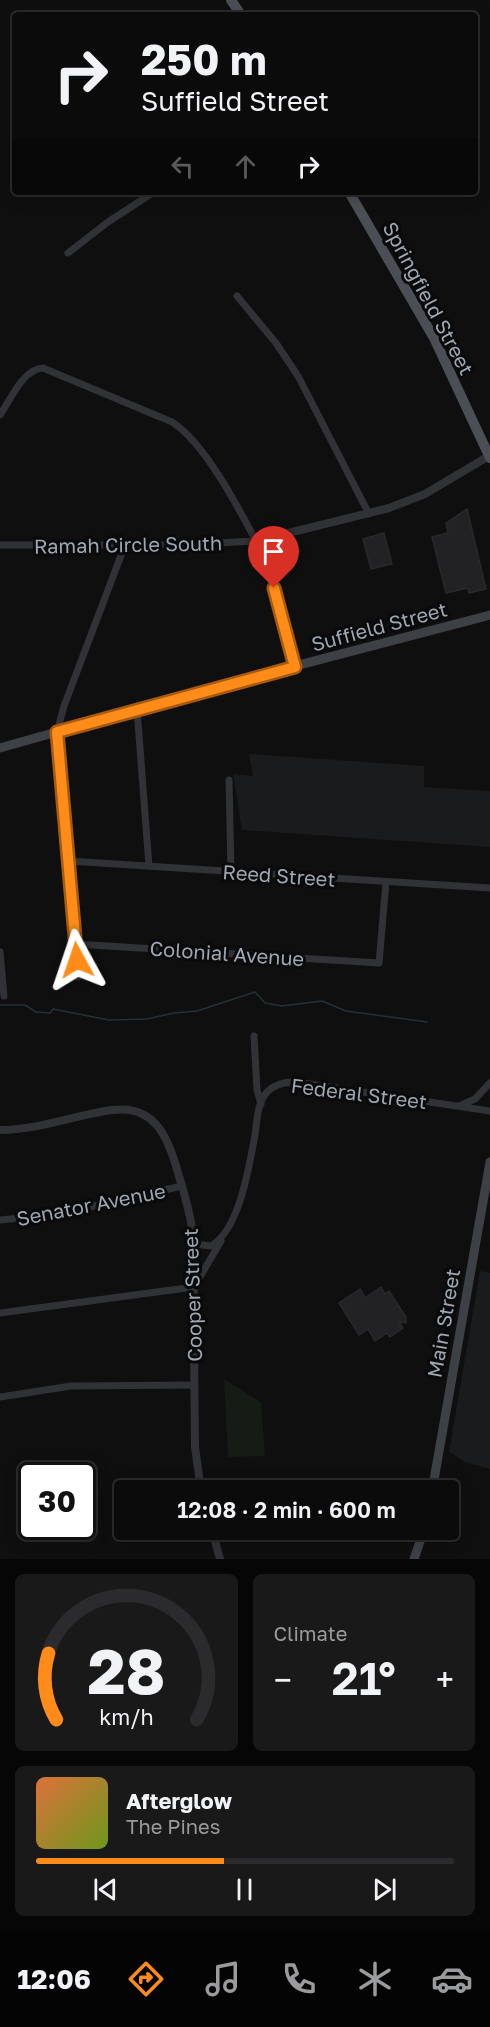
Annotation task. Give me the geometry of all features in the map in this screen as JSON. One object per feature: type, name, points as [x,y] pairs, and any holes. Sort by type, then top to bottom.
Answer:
[{"type":"main road","name":"Springfield Street","points":[[351,195],[434,338],[490,459]]},
{"type":"main road","name":"Suffield Street","points":[[0,748],[490,615]]},
{"type":"main road","name":"Main Street","points":[[434,1480],[490,1162]]},
{"type":"main road","points":[[414,1559],[421,1540]]},
{"type":"street","points":[[68,253],[108,222],[149,195]]},
{"type":"street","points":[[237,296],[276,344],[298,376],[369,514]]},
{"type":"street","points":[[0,415],[28,374],[35,369],[55,371],[172,422],[185,430],[205,454],[256,541],[274,588],[295,667]]},
{"type":"street","points":[[256,541],[369,514],[425,494],[490,459]]},
{"type":"street","name":"Ramah Circle South","points":[[0,545],[126,545],[256,541]]},
{"type":"street","points":[[78,977],[57,732],[64,706],[126,545]]},
{"type":"street","points":[[137,709],[149,866]]},
{"type":"street","points":[[229,780],[231,872]]},
{"type":"street","name":"Reed Street","points":[[68,861],[490,888]]},
{"type":"street","name":"Colonial Avenue","points":[[75,944],[379,963],[386,882]]},
{"type":"street","points":[[0,952],[4,996]]},
{"type":"street","points":[[0,1312],[194,1287],[214,1256],[243,1192],[261,1104],[257,1090],[254,1036]]},
{"type":"street","name":"Federal Street","points":[[261,1104],[270,1089],[293,1082],[490,1111]]},
{"type":"street","points":[[459,1106],[475,1099],[490,1083]]},
{"type":"street","name":"Cooper Street","points":[[0,1130],[27,1127],[111,1110],[134,1111],[151,1119],[162,1130],[173,1154],[191,1220],[194,1287],[195,1460],[199,1480]]},
{"type":"street","name":"Senator Avenue","points":[[0,1220],[48,1216],[182,1186]]},
{"type":"street","points":[[193,1244],[211,1246],[226,1231]]},
{"type":"street","points":[[0,1397],[63,1387],[195,1385]]},
{"type":"street","points":[[215,1540],[220,1559]]},
{"type":"shaded area","points":[[249,754],[424,766],[424,787],[490,791],[490,847],[242,830],[233,774],[253,776]]},
{"type":"shaded area","points":[[480,1271],[490,1273],[490,1469],[465,1462],[449,1452]]},
{"type":"shaded area","points":[[224,1379],[261,1402],[265,1456],[228,1457]]},
{"type":"building","points":[[467,509],[486,589],[469,593],[468,588],[446,593],[432,537],[448,533],[446,523]]},
{"type":"building","points":[[384,533],[392,564],[371,569],[363,539]]},
{"type":"building","points":[[381,1287],[385,1294],[389,1291],[406,1317],[406,1323],[399,1322],[403,1328],[390,1337],[387,1333],[375,1341],[368,1329],[359,1335],[339,1303],[360,1289],[365,1298]]},
{"type":"waterway","points":[[0,1005],[25,1005],[36,1012],[50,1013],[53,1009],[109,1020],[147,1019],[197,1011],[255,992],[265,1003],[282,1006],[322,1001],[346,1011],[427,1022]]},
{"type":"route","points":[[77,960],[57,732],[295,667],[274,588]]}]
